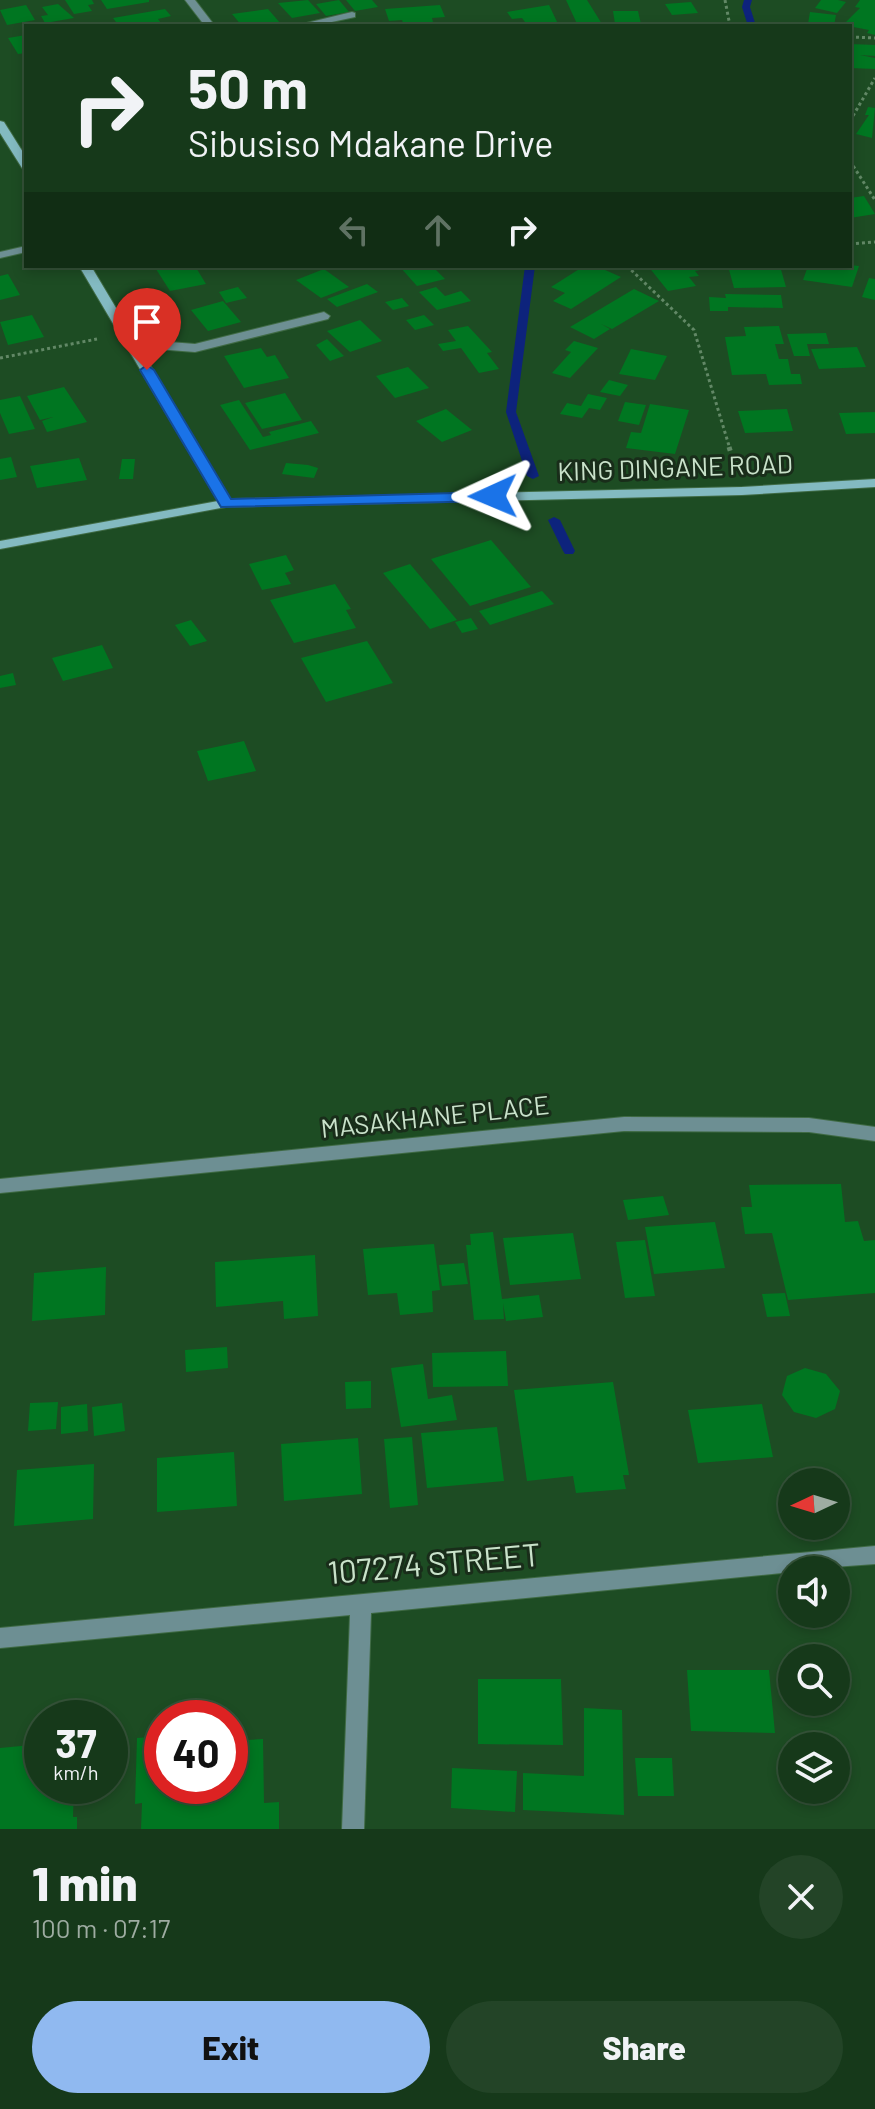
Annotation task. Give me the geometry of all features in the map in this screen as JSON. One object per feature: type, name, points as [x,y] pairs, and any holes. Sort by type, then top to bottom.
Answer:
[{"type":"street","points":[[190,0],[208,24]]},
{"type":"street","points":[[309,24],[352,15]]},
{"type":"street","points":[[0,124],[24,163]]},
{"type":"street","points":[[0,255],[24,249]]},
{"type":"street","points":[[86,268],[226,503]]},
{"type":"street","points":[[128,338],[195,348],[324,316]]},
{"type":"street","name":"KING DINGANE ROAD","points":[[0,545],[226,503],[742,491],[875,483]]},
{"type":"street","name":"MASAKHANE PLACE","points":[[0,1186],[624,1124],[809,1125],[875,1134]]},
{"type":"street","name":"107274 STREET","points":[[0,1638],[875,1555]]},
{"type":"street","points":[[353,1829],[361,1603]]},
{"type":"path","points":[[725,0],[730,24]]},
{"type":"path","points":[[852,37],[875,38]]},
{"type":"path","points":[[852,118],[875,78]]},
{"type":"path","points":[[852,164],[875,200]]},
{"type":"path","points":[[852,244],[875,242]]},
{"type":"path","points":[[629,268],[694,330],[742,491]]},
{"type":"path","points":[[0,358],[128,338]]},
{"type":"building","points":[[65,0],[92,0],[94,4],[88,5],[92,11],[74,14]]},
{"type":"building","points":[[101,0],[149,0],[149,2],[107,9]]},
{"type":"building","points":[[308,0],[320,13],[292,18],[278,3]]},
{"type":"building","points":[[339,0],[349,12],[326,16],[316,4]]},
{"type":"building","points":[[346,0],[372,0],[378,7],[355,11]]},
{"type":"building","points":[[566,0],[587,0],[602,24],[577,24]]},
{"type":"building","points":[[821,0],[846,2],[837,13],[815,8]]},
{"type":"building","points":[[860,0],[875,0],[875,35],[867,33],[869,30],[844,24],[860,8],[855,7]]},
{"type":"building","points":[[691,2],[698,13],[672,15],[665,4]]},
{"type":"building","points":[[58,4],[74,18],[45,23],[41,16],[48,15],[42,7]]},
{"type":"building","points":[[26,5],[35,20],[7,25],[0,10]]},
{"type":"building","points":[[440,5],[445,17],[432,18],[434,24],[403,24],[402,20],[389,21],[385,9]]},
{"type":"building","points":[[549,5],[558,24],[526,24],[522,18],[512,19],[507,12]]},
{"type":"building","points":[[165,9],[171,16],[158,19],[162,24],[118,24],[113,18]]},
{"type":"building","points":[[268,9],[281,24],[240,24],[232,14]]},
{"type":"building","points":[[613,11],[638,11],[641,24],[615,24]]},
{"type":"building","points":[[810,12],[836,15],[834,24],[808,24]]},
{"type":"building","points":[[24,35],[24,53],[18,54],[8,38]]},
{"type":"building","points":[[852,44],[875,45],[875,56],[860,55],[875,58],[875,69],[852,68]]},
{"type":"building","points":[[868,107],[875,108],[872,138],[856,134],[869,115],[865,115]]},
{"type":"building","points":[[864,196],[875,214],[852,218],[852,198]]},
{"type":"building","points":[[859,266],[852,287],[803,280],[807,268]]},
{"type":"building","points":[[196,268],[206,284],[170,291],[156,269]]},
{"type":"building","points":[[401,268],[434,268],[445,279],[417,286]]},
{"type":"building","points":[[581,268],[601,268],[621,277],[571,309],[553,301],[565,293],[551,287]]},
{"type":"building","points":[[650,268],[700,270],[695,271],[699,276],[689,277],[696,286],[668,291]]},
{"type":"building","points":[[729,268],[781,268],[786,287],[734,288]]},
{"type":"building","points":[[324,269],[349,287],[321,298],[296,280]]},
{"type":"building","points":[[8,274],[20,295],[0,300],[0,276]]},
{"type":"building","points":[[869,278],[875,279],[875,300],[862,297]]},
{"type":"building","points":[[367,284],[378,292],[337,307],[327,299]]},
{"type":"building","points":[[238,287],[247,298],[226,303],[219,292]]},
{"type":"building","points":[[436,287],[445,296],[461,291],[471,301],[437,310],[419,292]]},
{"type":"building","points":[[634,289],[659,301],[612,329],[601,324],[610,329],[594,339],[570,327]]},
{"type":"building","points":[[725,294],[781,295],[783,308],[728,307],[728,311],[710,311],[709,297],[726,298]]},
{"type":"building","points":[[402,298],[409,306],[393,310],[385,302]]},
{"type":"building","points":[[223,301],[241,322],[208,331],[191,310]]},
{"type":"building","points":[[32,315],[44,337],[8,345],[0,322]]},
{"type":"building","points":[[424,315],[434,325],[415,330],[406,320]]},
{"type":"building","points":[[360,320],[382,341],[350,352],[327,331]]},
{"type":"building","points":[[468,326],[492,352],[487,353],[499,369],[479,373],[461,348],[443,351],[438,344],[456,341],[448,330]]},
{"type":"building","points":[[779,326],[784,344],[775,344],[779,359],[788,359],[791,374],[800,374],[802,384],[769,385],[766,374],[732,375],[725,337],[746,336],[744,327]]},
{"type":"building","points":[[826,333],[829,344],[807,344],[810,356],[794,356],[787,334]]},
{"type":"building","points":[[327,339],[344,356],[330,361],[316,345]]},
{"type":"building","points":[[574,341],[598,348],[570,378],[552,373],[571,352],[565,350]]},
{"type":"building","points":[[857,347],[866,367],[819,369],[811,349]]},
{"type":"building","points":[[261,348],[267,357],[275,355],[289,378],[244,388],[224,356]]},
{"type":"building","points":[[631,349],[667,356],[655,380],[619,374]]},
{"type":"building","points":[[408,367],[429,388],[395,398],[376,376]]},
{"type":"building","points":[[609,380],[628,385],[620,396],[600,392]]},
{"type":"building","points":[[64,387],[87,422],[47,432],[42,421],[53,417],[40,420],[27,396]]},
{"type":"building","points":[[285,393],[302,420],[262,429],[245,403]]},
{"type":"building","points":[[588,394],[607,398],[600,410],[589,408],[582,418],[560,414],[567,403],[581,406]]},
{"type":"building","points":[[20,396],[35,429],[9,434],[0,413],[0,400]]},
{"type":"building","points":[[239,400],[263,437],[271,435],[269,432],[311,421],[319,433],[250,450],[220,405]]},
{"type":"building","points":[[625,402],[646,405],[639,425],[618,421]]},
{"type":"building","points":[[650,404],[689,410],[675,454],[626,448],[631,432],[641,433]]},
{"type":"building","points":[[446,409],[472,430],[442,442],[416,421]]},
{"type":"building","points":[[787,409],[793,431],[745,433],[738,411]]},
{"type":"building","points":[[875,412],[875,433],[846,434],[839,413]]},
{"type":"building","points":[[11,457],[17,477],[0,480],[0,459]]},
{"type":"building","points":[[79,458],[87,480],[37,488],[30,466]]},
{"type":"building","points":[[122,459],[135,459],[133,479],[119,479]]},
{"type":"building","points":[[286,463],[318,468],[314,478],[282,474]]},
{"type":"building","points":[[491,540],[531,587],[470,606],[431,559]]},
{"type":"building","points":[[286,555],[294,570],[285,573],[291,584],[262,590],[249,564]]},
{"type":"building","points":[[410,564],[457,620],[430,629],[383,573]]},
{"type":"building","points":[[335,584],[351,609],[346,610],[356,628],[294,643],[270,600]]},
{"type":"building","points":[[542,591],[554,604],[490,625],[479,611]]},
{"type":"building","points":[[471,618],[478,629],[462,633],[455,622]]},
{"type":"building","points":[[191,620],[207,641],[190,646],[175,625]]},
{"type":"building","points":[[367,641],[393,683],[326,702],[301,658]]},
{"type":"building","points":[[102,645],[113,668],[63,681],[52,658]]},
{"type":"building","points":[[13,673],[16,685],[0,688],[0,676]]},
{"type":"building","points":[[244,741],[256,771],[208,781],[197,751]]},
{"type":"building","points":[[841,1184],[845,1222],[858,1221],[864,1241],[875,1240],[875,1293],[788,1300],[772,1233],[745,1234],[741,1207],[752,1207],[749,1185]]},
{"type":"building","points":[[663,1196],[669,1215],[628,1220],[623,1200]]},
{"type":"building","points":[[715,1222],[725,1268],[654,1274],[645,1227]]},
{"type":"building","points":[[493,1232],[502,1299],[539,1295],[543,1317],[506,1321],[503,1303],[504,1319],[474,1320],[466,1245],[471,1245],[470,1234]]},
{"type":"building","points":[[573,1233],[581,1279],[510,1285],[503,1238]]},
{"type":"building","points":[[645,1240],[655,1296],[625,1298],[616,1242]]},
{"type":"building","points":[[434,1244],[440,1290],[432,1291],[433,1312],[400,1315],[397,1293],[368,1295],[363,1249]]},
{"type":"building","points":[[315,1255],[318,1316],[284,1319],[283,1301],[216,1307],[215,1262]]},
{"type":"building","points":[[464,1263],[468,1284],[442,1286],[439,1265]]},
{"type":"building","points":[[106,1267],[105,1315],[32,1321],[34,1273]]},
{"type":"building","points":[[785,1293],[790,1316],[767,1317],[762,1294]]},
{"type":"building","points":[[227,1347],[228,1368],[186,1372],[185,1350]]},
{"type":"building","points":[[506,1351],[508,1386],[433,1387],[432,1353]]},
{"type":"building","points":[[423,1364],[428,1399],[452,1395],[457,1420],[401,1427],[391,1368]]},
{"type":"building","points":[[805,1368],[826,1374],[840,1391],[835,1409],[816,1418],[794,1412],[782,1395],[787,1376]]},
{"type":"building","points":[[371,1381],[371,1408],[346,1409],[345,1382]]},
{"type":"building","points":[[613,1382],[629,1475],[623,1475],[626,1489],[576,1493],[573,1476],[527,1481],[514,1390]]},
{"type":"building","points":[[58,1402],[56,1429],[28,1431],[30,1403]]},
{"type":"building","points":[[122,1403],[125,1431],[94,1436],[92,1407]]},
{"type":"building","points":[[87,1404],[88,1431],[61,1434],[61,1407]]},
{"type":"building","points":[[762,1404],[773,1457],[698,1463],[688,1410]]},
{"type":"building","points":[[497,1427],[504,1481],[427,1488],[421,1433]]},
{"type":"building","points":[[412,1437],[418,1505],[390,1508],[384,1439]]},
{"type":"building","points":[[358,1438],[362,1494],[284,1501],[281,1444]]},
{"type":"building","points":[[234,1452],[237,1506],[157,1512],[157,1458]]},
{"type":"building","points":[[94,1464],[93,1519],[14,1526],[17,1470]]},
{"type":"building","points":[[687,1670],[769,1670],[775,1733],[691,1731]]},
{"type":"building","points":[[478,1679],[561,1679],[563,1745],[478,1744]]},
{"type":"building","points":[[584,1708],[622,1710],[624,1815],[523,1810],[523,1773],[584,1776]]},
{"type":"building","points":[[144,1737],[144,1804],[248,1804],[248,1740],[263,1739],[264,1803],[279,1802],[279,1829],[141,1829],[142,1803],[135,1804],[137,1738]]},
{"type":"building","points":[[24,1746],[24,1804],[73,1804],[77,1829],[0,1829],[0,1748]]},
{"type":"building","points":[[635,1758],[672,1758],[674,1796],[638,1796]]},
{"type":"building","points":[[452,1768],[517,1771],[515,1812],[451,1808]]},
{"type":"waterway","points":[[748,0],[746,7],[751,24]]},
{"type":"waterway","points":[[530,268],[511,412],[533,476]]},
{"type":"waterway","points":[[554,520],[569,551]]},
{"type":"route","points":[[147,370],[226,503],[493,496]]}]
